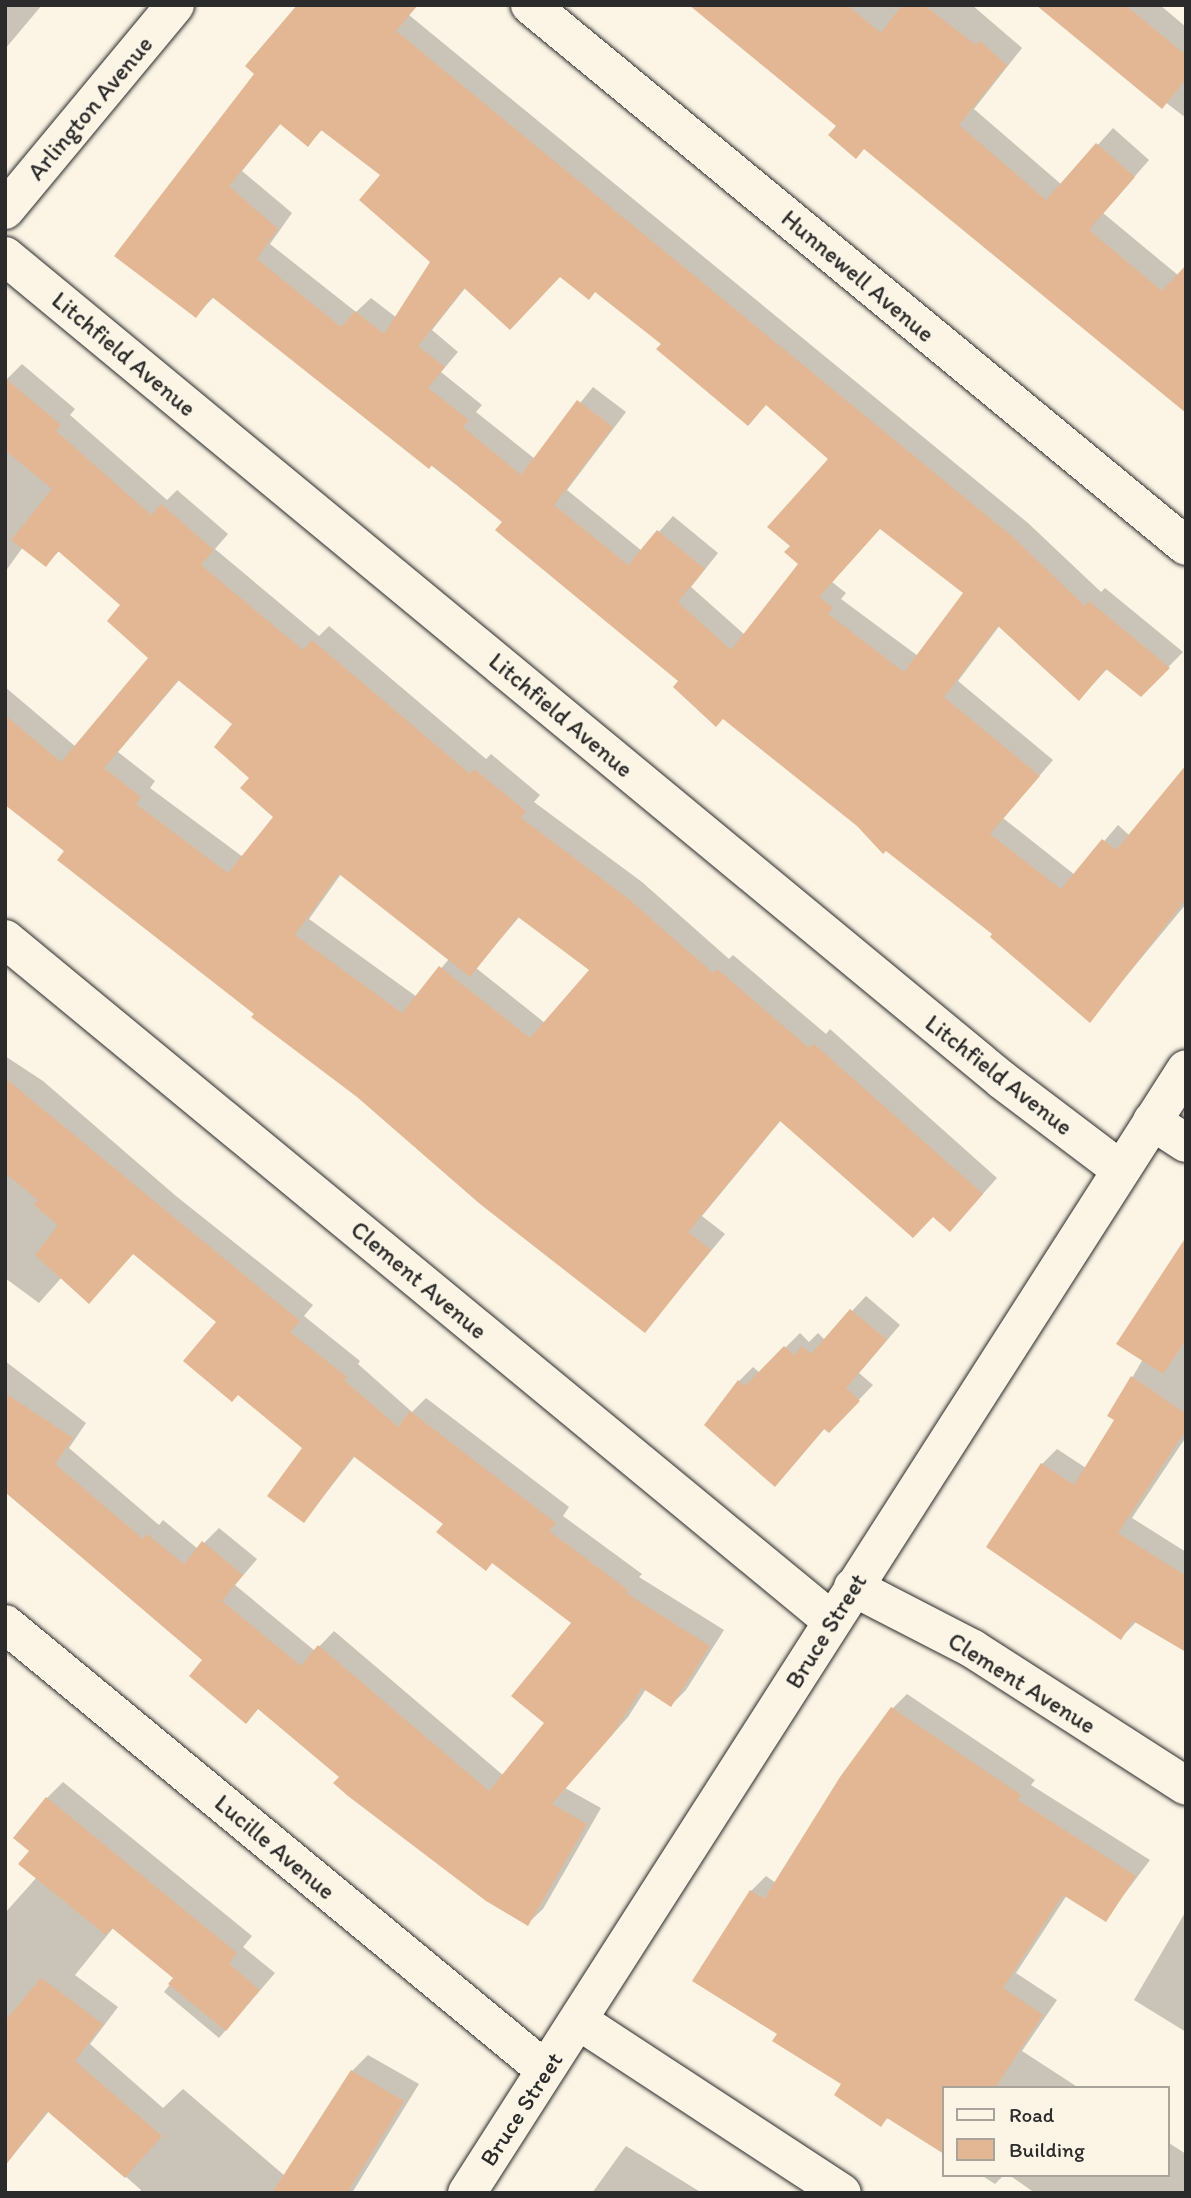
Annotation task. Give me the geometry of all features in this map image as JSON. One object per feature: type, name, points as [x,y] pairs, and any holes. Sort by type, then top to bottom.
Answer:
[{"type":"street","name":"Arlington Avenue","points":[[5,210],[175,5]]},
{"type":"street","name":"Hunnewell Avenue","points":[[530,5],[1186,546]]},
{"type":"street","name":"Litchfield Avenue","points":[[5,256],[1002,1080],[1121,1170]]},
{"type":"street","name":"Clement Avenue","points":[[5,939],[832,1621]]},
{"type":"street","name":"Bruce Street","points":[[467,2193],[1186,1069]]},
{"type":"street","points":[[1153,1121],[1186,1143]]},
{"type":"street","name":"Clement Avenue","points":[[853,1587],[973,1649],[1186,1786]]},
{"type":"street","name":"Lucille Avenue","points":[[5,1624],[544,2069]]},
{"type":"street","points":[[579,2021],[842,2193]]},
{"type":"building","points":[[297,5],[418,5],[396,31],[1014,538],[1085,606],[1089,601],[1170,668],[1141,697],[1106,669],[1079,701],[998,626],[944,697],[1040,776],[990,834],[1061,889],[1102,839],[1116,850],[1186,765],[1186,899],[1090,1023],[990,937],[992,934],[886,851],[883,854],[857,826],[723,719],[716,727],[673,687],[678,681],[495,530],[502,522],[432,465],[429,469],[212,297],[196,318],[114,256],[254,74],[245,66]],"holes":[[[280,124],[308,147],[321,130],[380,175],[359,200],[430,262],[384,334],[355,311],[341,327],[257,259],[278,229],[229,186]],[[560,277],[589,300],[595,292],[661,344],[656,349],[748,426],[766,405],[828,459],[767,527],[790,546],[784,552],[798,564],[731,650],[678,602],[705,569],[657,530],[628,565],[554,505],[613,427],[577,400],[521,475],[463,427],[469,420],[428,388],[445,367],[418,346],[464,288],[510,330]],[[880,529],[963,593],[904,672],[828,614],[833,608],[819,597]]]},
{"type":"building","points":[[689,5],[847,5],[881,33],[902,5],[924,5],[976,45],[980,41],[1007,65],[959,125],[1046,200],[1096,143],[1135,177],[1089,230],[1162,291],[1186,265],[1186,413],[864,149],[856,159],[828,135],[836,126]]},
{"type":"building","points":[[1036,5],[1125,5],[1186,55],[1186,79],[1162,109]]},
{"type":"building","points":[[5,378],[61,425],[56,431],[151,515],[161,504],[214,550],[201,565],[303,650],[312,640],[470,774],[474,769],[526,811],[521,818],[626,897],[713,973],[717,969],[809,1048],[814,1044],[983,1194],[950,1232],[933,1217],[913,1238],[780,1121],[688,1232],[711,1250],[645,1333],[480,1204],[357,1097],[251,1017],[254,1014],[57,860],[64,851],[5,805],[5,715],[61,762],[148,658],[107,621],[120,605],[58,551],[46,567],[11,540],[52,489],[5,450]],"holes":[[[178,680],[232,724],[214,747],[249,778],[240,788],[273,817],[228,873],[136,804],[141,797],[104,768]],[[339,874],[470,977],[518,917],[589,970],[530,1038],[439,966],[402,1013],[295,935]]]},
{"type":"building","points":[[5,1078],[300,1321],[290,1332],[347,1377],[344,1380],[398,1427],[410,1411],[556,1523],[549,1531],[628,1590],[626,1593],[710,1646],[671,1707],[642,1688],[613,1734],[552,1804],[587,1824],[528,1926],[486,1901],[348,1796],[333,1783],[339,1777],[258,1709],[246,1724],[189,1676],[202,1660],[5,1492],[5,1393],[73,1438],[55,1464],[143,1539],[147,1534],[184,1564],[202,1541],[243,1575],[222,1601],[301,1666],[318,1645],[489,1791],[544,1723],[511,1696],[571,1623],[492,1563],[486,1571],[436,1532],[443,1524],[353,1456],[304,1523],[267,1496],[302,1448],[238,1395],[232,1402],[183,1361],[216,1322],[133,1254],[89,1304],[35,1255],[58,1225],[34,1205],[38,1200],[5,1173]]},
{"type":"building","points":[[1186,1237],[1186,1340],[1163,1374],[1116,1344]]},
{"type":"building","points":[[850,1309],[887,1340],[846,1388],[860,1401],[829,1433],[824,1429],[775,1487],[704,1425],[738,1380],[745,1386],[784,1346],[794,1355],[802,1346],[811,1354]]},
{"type":"building","points":[[1131,1376],[1186,1414],[1186,1430],[1118,1533],[1186,1576],[1186,1652],[1133,1621],[1121,1640],[986,1547],[1041,1463],[1074,1485],[1114,1420],[1107,1416]]},
{"type":"building","points":[[891,1707],[1021,1795],[1018,1800],[1136,1876],[1106,1922],[1063,1895],[1003,1988],[1043,2015],[996,2086],[942,2086],[942,2153],[887,2118],[881,2127],[834,2095],[841,2084],[772,2041],[777,2034],[692,1981],[750,1890],[764,1899],[840,1777]]},
{"type":"building","points":[[46,1797],[237,1953],[229,1964],[260,1990],[226,2031],[168,1984],[173,1978],[112,1928],[106,1935],[18,1864],[29,1851],[13,1838]]},
{"type":"building","points":[[41,1978],[103,2024],[75,2061],[162,2136],[125,2178],[47,2111],[5,2166],[5,2021]]},
{"type":"building","points":[[351,2070],[404,2101],[347,2193],[272,2193]]}]
